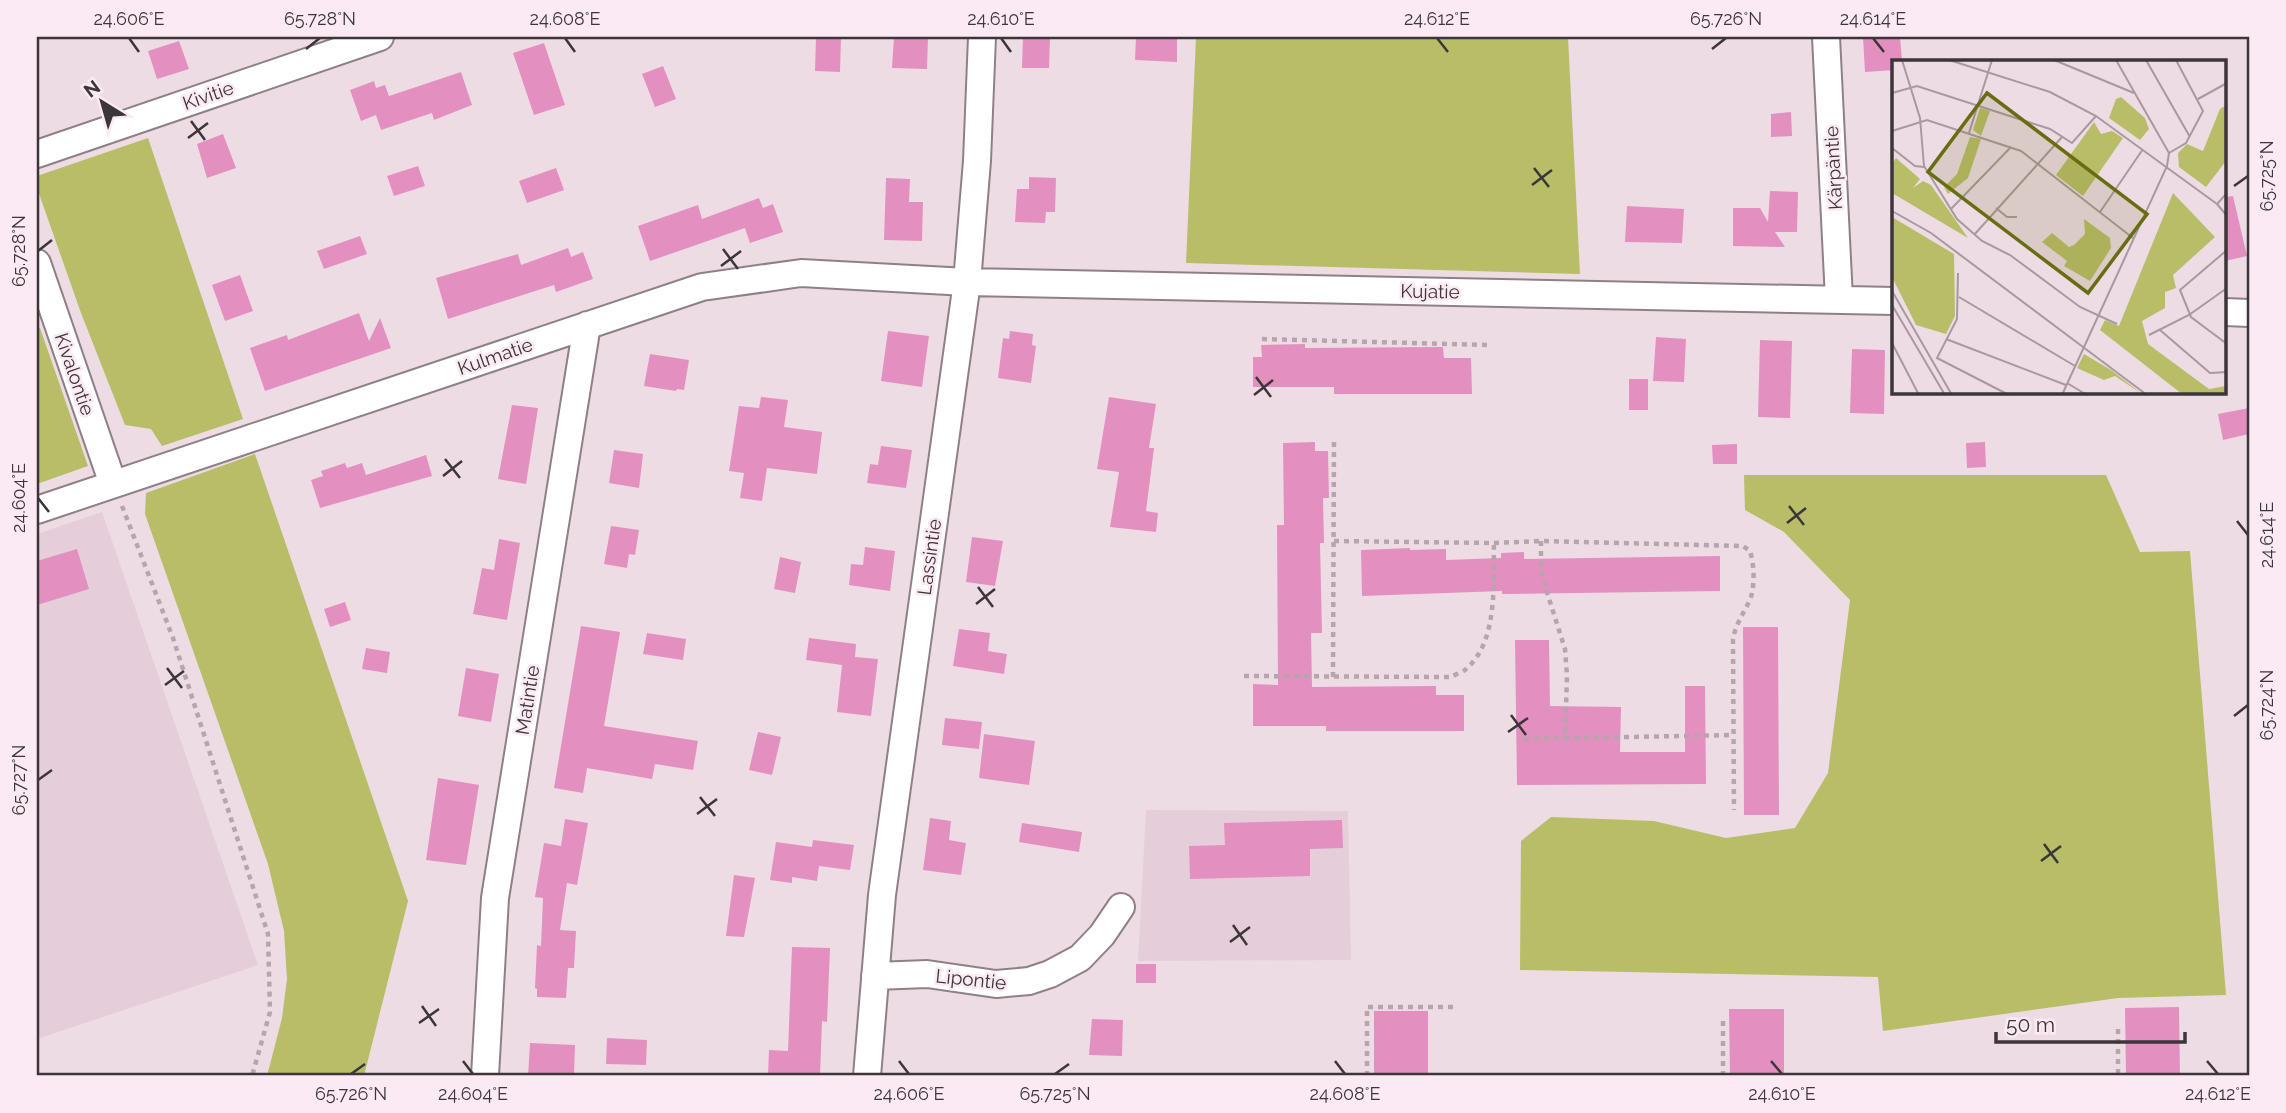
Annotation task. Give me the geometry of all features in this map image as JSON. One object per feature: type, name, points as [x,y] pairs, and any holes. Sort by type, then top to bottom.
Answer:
[{"type":"street","name":"Kivitie","points":[[37,155],[380,37]]},
{"type":"street","name":"Lassintie","points":[[867,1076],[882,895],[967,282],[977,161],[982,37]]},
{"type":"street","name":"Kärpäntie","points":[[1826,37],[1839,299]]},
{"type":"street","name":"Kivalontie","points":[[37,263],[113,484]]},
{"type":"street","name":"Kulmatie","points":[[37,510],[702,287],[801,273],[967,282]]},
{"type":"street","name":"Kujatie","points":[[967,282],[1892,301]]},
{"type":"street","points":[[2226,312],[2249,313]]},
{"type":"street","name":"Matintie","points":[[485,1076],[495,898],[587,325]]},
{"type":"street","name":"Lipontie","points":[[875,976],[928,974],[996,984],[1029,981],[1050,974],[1080,958],[1102,935],[1121,907]]},
{"type":"path","points":[[1262,339],[1488,345]]},
{"type":"path","points":[[1333,677],[1334,439]]},
{"type":"path","points":[[113,484],[173,638],[268,933],[270,1012],[252,1076]]},
{"type":"path","points":[[1334,541],[1541,541],[1743,546],[1750,551],[1754,564],[1752,595],[1734,629],[1733,640],[1734,810]]},
{"type":"path","points":[[1541,541],[1544,583],[1565,649],[1565,738]]},
{"type":"path","points":[[1244,676],[1450,677],[1465,670],[1482,648],[1492,620],[1494,543]]},
{"type":"path","points":[[1524,739],[1734,735]]},
{"type":"path","points":[[1367,1076],[1367,1007],[1458,1007]]},
{"type":"path","points":[[1723,1017],[1723,1076]]},
{"type":"path","points":[[2118,1029],[2118,1076]]},
{"type":"shaded area","points":[[102,512],[258,965],[37,1039],[37,534]]},
{"type":"shaded area","points":[[1146,810],[1348,811],[1351,960],[1138,961]]},
{"type":"green space","points":[[1196,37],[1568,37],[1580,274],[1186,263]]},
{"type":"green space","points":[[148,138],[243,419],[162,446],[151,429],[125,425],[81,313],[37,188],[37,176]]},
{"type":"green space","points":[[40,328],[88,466],[37,484],[37,329]]},
{"type":"green space","points":[[255,454],[408,901],[364,1076],[267,1076],[282,1018],[287,979],[284,931],[268,864],[145,514],[146,493]]},
{"type":"green space","points":[[1744,475],[2106,475],[2140,552],[2190,551],[2226,995],[2118,998],[1883,1031],[1878,977],[1520,970],[1521,841],[1551,817],[1654,821],[1726,838],[1795,828],[1828,773],[1850,600],[1784,532],[1745,510]]},
{"type":"building","points":[[816,37],[841,37],[840,72],[815,71]]},
{"type":"building","points":[[894,37],[928,37],[927,69],[892,68]]},
{"type":"building","points":[[1023,37],[1050,37],[1049,68],[1022,68]]},
{"type":"building","points":[[1136,37],[1177,37],[1177,62],[1135,60]]},
{"type":"building","points":[[1863,37],[1900,37],[1902,60],[1892,60],[1892,70],[1865,72]]},
{"type":"building","points":[[179,41],[189,69],[157,79],[148,51]]},
{"type":"building","points":[[544,43],[565,105],[534,115],[513,53]]},
{"type":"building","points":[[663,66],[676,99],[655,107],[642,74]]},
{"type":"building","points":[[461,72],[472,105],[434,120],[432,113],[381,130],[376,115],[361,121],[350,90],[374,81],[376,88],[385,85],[389,96]]},
{"type":"building","points":[[1791,112],[1792,136],[1771,137],[1771,114]]},
{"type":"building","points":[[223,134],[236,168],[207,178],[197,144]]},
{"type":"building","points":[[418,166],[425,186],[394,196],[387,176]]},
{"type":"building","points":[[556,168],[564,190],[527,203],[519,181]]},
{"type":"building","points":[[1029,177],[1056,178],[1055,212],[1046,212],[1045,223],[1015,222],[1017,189],[1029,189]]},
{"type":"building","points":[[886,178],[910,179],[909,202],[923,202],[922,241],[884,240]]},
{"type":"building","points":[[1770,191],[1798,192],[1797,232],[1775,232],[1785,247],[1733,246],[1733,208],[1760,208],[1768,222]]},
{"type":"building","points":[[2233,196],[2247,256],[2226,261],[2226,197]]},
{"type":"building","points":[[759,198],[763,208],[773,204],[783,232],[750,243],[745,228],[650,261],[638,226],[698,205],[702,219]]},
{"type":"building","points":[[1627,206],[1684,209],[1682,243],[1625,242]]},
{"type":"building","points":[[360,236],[367,254],[324,269],[317,251]]},
{"type":"building","points":[[568,248],[571,257],[583,252],[593,279],[556,292],[554,285],[448,319],[436,278],[518,254],[521,265]]},
{"type":"building","points":[[240,275],[253,311],[225,321],[212,285]]},
{"type":"building","points":[[359,313],[369,341],[380,318],[391,348],[265,391],[250,348],[287,335],[288,340]]},
{"type":"building","points":[[888,331],[929,336],[922,387],[881,381]]},
{"type":"building","points":[[1010,331],[1033,334],[1032,345],[1036,346],[1031,383],[998,378],[1003,338],[1009,339]]},
{"type":"building","points":[[1656,337],[1686,339],[1684,382],[1653,381]]},
{"type":"building","points":[[1760,340],[1792,341],[1790,418],[1758,417]]},
{"type":"building","points":[[1305,344],[1305,348],[1443,347],[1444,358],[1471,358],[1472,394],[1334,394],[1334,387],[1253,387],[1253,357],[1262,357],[1261,345]]},
{"type":"building","points":[[1852,349],[1885,350],[1884,414],[1850,413]]},
{"type":"building","points":[[650,354],[689,360],[684,390],[644,386]]},
{"type":"building","points":[[1629,379],[1648,379],[1648,410],[1629,410]]},
{"type":"building","points":[[761,397],[788,400],[784,427],[822,432],[817,474],[767,468],[762,501],[740,498],[744,473],[729,471],[739,406],[759,408]]},
{"type":"building","points":[[1109,397],[1156,404],[1149,448],[1154,448],[1146,511],[1158,513],[1156,532],[1110,527],[1119,472],[1097,469]]},
{"type":"building","points":[[512,405],[538,408],[526,484],[498,479]]},
{"type":"building","points":[[2249,408],[2249,434],[2223,440],[2218,414]]},
{"type":"building","points":[[1315,442],[1315,451],[1328,451],[1329,498],[1323,498],[1324,543],[1320,543],[1322,633],[1311,633],[1312,687],[1436,686],[1436,695],[1464,695],[1464,731],[1326,731],[1326,726],[1253,726],[1253,684],[1278,685],[1277,525],[1284,525],[1283,443]]},
{"type":"building","points":[[1985,442],[1986,467],[1967,468],[1966,443]]},
{"type":"building","points":[[1737,444],[1737,464],[1713,464],[1712,445]]},
{"type":"building","points":[[881,446],[912,450],[906,488],[867,483],[870,464],[878,465]]},
{"type":"building","points":[[614,450],[643,454],[639,488],[609,483]]},
{"type":"building","points":[[426,455],[432,476],[320,508],[311,480],[323,476],[321,471],[345,463],[347,468],[362,463],[366,475]]},
{"type":"building","points":[[611,526],[639,530],[635,555],[629,554],[627,568],[604,564]]},
{"type":"building","points":[[972,537],[1003,541],[995,586],[966,582]]},
{"type":"building","points":[[499,539],[520,543],[507,620],[473,614],[482,568],[494,570]]},
{"type":"building","points":[[865,547],[895,551],[890,591],[849,585],[851,564],[863,565]]},
{"type":"building","points":[[77,549],[89,589],[37,605],[37,561]]},
{"type":"building","points":[[1446,549],[1446,560],[1501,558],[1501,553],[1524,552],[1524,559],[1720,556],[1720,591],[1502,594],[1502,591],[1362,596],[1361,550]]},
{"type":"building","points":[[780,557],[801,562],[795,593],[774,589]]},
{"type":"building","points":[[345,602],[351,620],[330,627],[324,609]]},
{"type":"building","points":[[581,626],[620,632],[604,726],[698,741],[693,770],[655,764],[652,779],[587,768],[583,793],[554,788]]},
{"type":"building","points":[[1743,627],[1778,627],[1779,815],[1744,815]]},
{"type":"building","points":[[959,629],[990,633],[988,651],[1007,654],[1004,674],[953,666]]},
{"type":"building","points":[[647,633],[686,639],[683,660],[643,654]]},
{"type":"building","points":[[809,638],[856,644],[855,657],[878,659],[871,716],[837,712],[842,665],[806,660]]},
{"type":"building","points":[[1515,640],[1549,640],[1550,706],[1621,707],[1620,752],[1685,752],[1685,686],[1705,686],[1706,784],[1517,785]]},
{"type":"building","points":[[366,648],[390,652],[387,673],[362,669]]},
{"type":"building","points":[[466,668],[499,674],[491,722],[458,716]]},
{"type":"building","points":[[945,718],[982,722],[979,749],[942,745]]},
{"type":"building","points":[[758,732],[781,737],[772,775],[749,770]]},
{"type":"building","points":[[984,734],[1035,741],[1029,785],[979,778]]},
{"type":"building","points":[[438,778],[479,785],[466,865],[426,860]]},
{"type":"building","points":[[930,818],[951,821],[949,840],[966,843],[961,875],[923,870]]},
{"type":"building","points":[[565,819],[588,823],[577,885],[567,883],[560,930],[576,931],[574,968],[568,968],[566,998],[537,997],[537,945],[541,946],[543,898],[535,897],[544,843],[561,846]]},
{"type":"building","points":[[1342,820],[1343,848],[1310,849],[1310,876],[1190,879],[1189,846],[1225,845],[1224,823]]},
{"type":"building","points":[[1022,823],[1082,832],[1079,852],[1019,842]]},
{"type":"building","points":[[813,840],[854,845],[850,870],[819,866],[817,881],[792,877],[792,883],[770,880],[776,842],[812,847]]},
{"type":"building","points":[[734,875],[755,878],[744,937],[726,936]]},
{"type":"building","points":[[792,947],[830,948],[827,1022],[822,1021],[820,1076],[768,1076],[769,1050],[788,1051]]},
{"type":"building","points":[[1136,964],[1156,964],[1156,983],[1136,983]]},
{"type":"building","points":[[2179,1007],[2180,1076],[2126,1076],[2125,1008]]},
{"type":"building","points":[[1729,1009],[1784,1009],[1784,1076],[1730,1076]]},
{"type":"building","points":[[1374,1011],[1428,1011],[1428,1076],[1374,1076]]},
{"type":"building","points":[[1092,1019],[1123,1020],[1122,1056],[1089,1055]]},
{"type":"building","points":[[607,1038],[647,1040],[646,1065],[606,1064]]},
{"type":"building","points":[[530,1043],[575,1045],[574,1076],[528,1076]]}]
